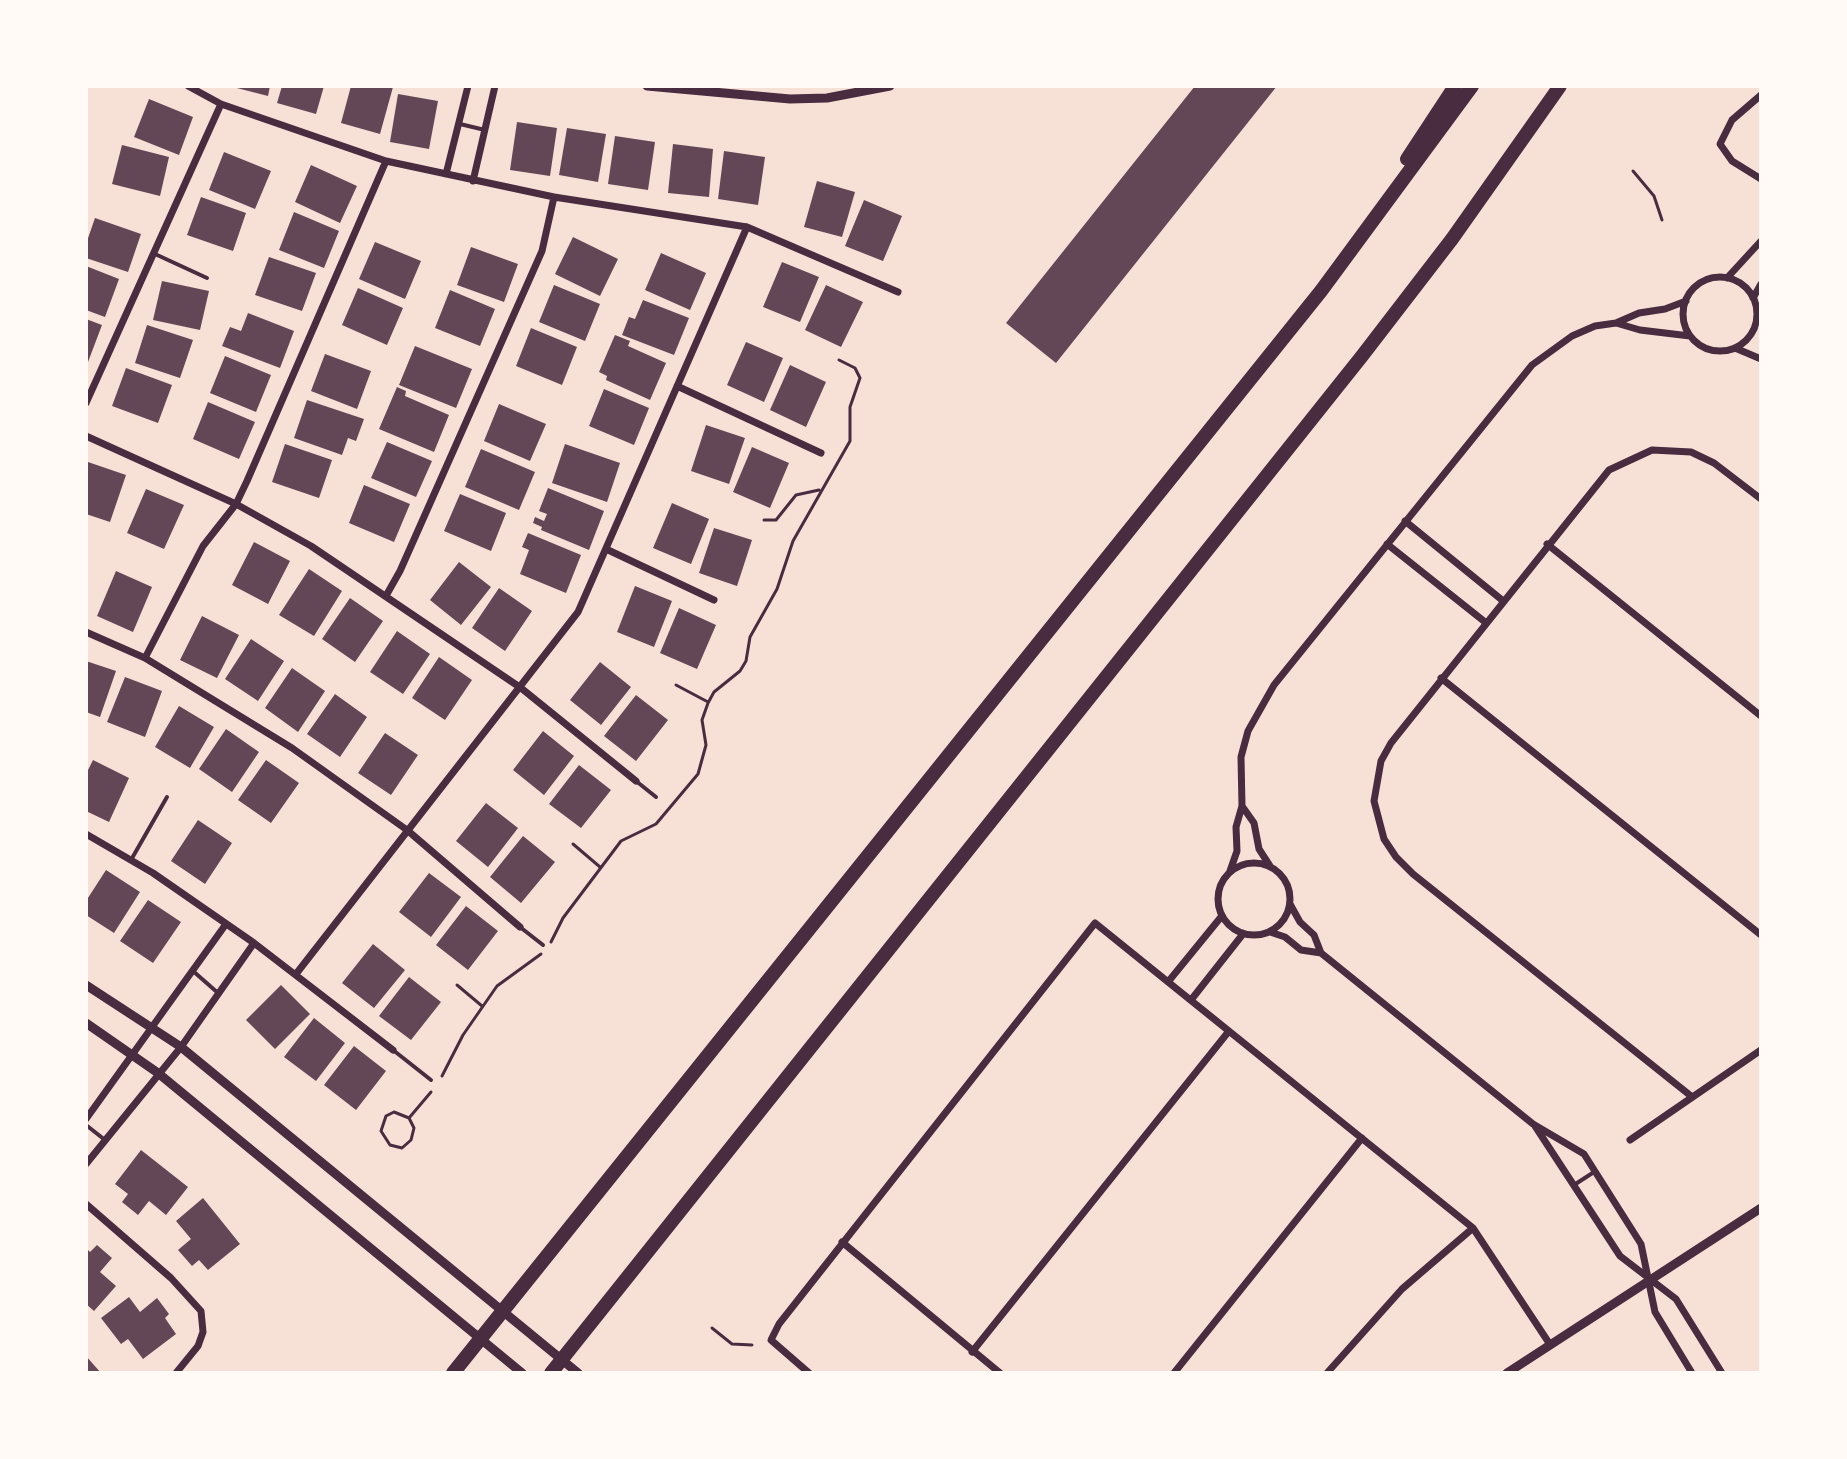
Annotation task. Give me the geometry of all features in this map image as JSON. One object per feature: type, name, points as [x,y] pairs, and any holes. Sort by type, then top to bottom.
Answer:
[{"type":"highway","points":[[1321,291],[1455,86]]},
{"type":"highway","points":[[453,1373],[1321,291],[1472,86]]},
{"type":"highway","points":[[551,1373],[1362,356],[1534,126],[1560,86]]},
{"type":"highway","points":[[1534,126],[1569,86]]},
{"type":"street","points":[[188,86],[221,104],[386,161],[554,197],[747,227],[898,292]]},
{"type":"street","points":[[446,174],[468,86]]},
{"type":"street","points":[[473,181],[495,86]]},
{"type":"street","points":[[647,86],[790,99],[827,98],[890,86]]},
{"type":"street","points":[[1761,95],[1732,120],[1720,144],[1732,161],[1761,179]]},
{"type":"street","points":[[86,403],[221,104]]},
{"type":"street","points":[[145,658],[203,546],[236,504],[386,161]]},
{"type":"street","points":[[387,594],[406,559],[542,251],[554,197]]},
{"type":"street","points":[[296,974],[578,612],[747,227]]},
{"type":"street","points":[[1727,278],[1761,241]]},
{"type":"street","points":[[1690,336],[1683,317],[1686,301],[1704,281],[1727,278],[1740,283],[1753,298],[1759,324],[1735,348]]},
{"type":"street","points":[[1753,298],[1761,284]]},
{"type":"street","points":[[1168,982],[1221,917],[1218,890],[1230,871],[1237,851],[1236,827],[1242,806],[1241,757],[1256,715],[1274,685],[1532,365],[1572,336],[1595,326],[1616,323],[1639,313],[1686,301]]},
{"type":"street","points":[[1616,323],[1640,330],[1690,336],[1713,350],[1735,348],[1761,359]]},
{"type":"street","points":[[677,386],[821,453]]},
{"type":"street","points":[[86,436],[236,504],[387,594],[521,688],[636,781]]},
{"type":"street","points":[[1691,1096],[1413,874],[1384,839],[1374,801],[1381,761],[1391,743],[1502,600],[1609,470],[1652,450],[1691,452],[1714,463],[1761,499]]},
{"type":"street","points":[[1405,521],[1502,600]]},
{"type":"street","points":[[1387,544],[1485,622]]},
{"type":"street","points":[[1547,544],[1761,716]]},
{"type":"street","points":[[606,549],[714,600]]},
{"type":"street","points":[[86,632],[145,658],[245,717],[407,830],[520,927]]},
{"type":"street","points":[[1441,678],[1761,935]]},
{"type":"street","points":[[1242,806],[1254,823],[1259,849],[1283,878],[1290,904],[1300,922],[1314,935],[1321,953],[1533,1124],[1584,1154],[1641,1244],[1655,1312],[1692,1373]]},
{"type":"street","points":[[86,834],[131,860],[254,943],[393,1050]]},
{"type":"street","points":[[1230,871],[1252,863],[1270,866]]},
{"type":"street","points":[[1270,932],[1283,922],[1290,904]]},
{"type":"street","points":[[1221,917],[1243,934],[1270,932],[1285,937],[1301,950],[1321,953]]},
{"type":"street","points":[[809,1373],[771,1340],[779,1324],[1095,923],[1473,1228],[1549,1343]]},
{"type":"street","points":[[86,1122],[226,924]]},
{"type":"street","points":[[1191,1000],[1243,934]]},
{"type":"street","points":[[86,1164],[181,1047],[254,943]]},
{"type":"street","points":[[86,985],[181,1047],[578,1373]]},
{"type":"street","points":[[86,1023],[158,1073],[522,1373]]},
{"type":"street","points":[[972,1352],[1229,1031]]},
{"type":"street","points":[[1630,1140],[1761,1050]]},
{"type":"street","points":[[1533,1124],[1620,1256],[1676,1299],[1722,1373]]},
{"type":"street","points":[[1174,1373],[1362,1138]]},
{"type":"street","points":[[86,1204],[171,1278],[193,1301],[204,1321],[198,1346],[176,1373]]},
{"type":"street","points":[[1507,1373],[1761,1208]]},
{"type":"street","points":[[1327,1373],[1402,1289],[1473,1228]]},
{"type":"street","points":[[842,1242],[1000,1373]]},
{"type":"lane","points":[[459,124],[485,130]]},
{"type":"lane","points":[[152,253],[207,278]]},
{"type":"lane","points":[[636,781],[656,797]]},
{"type":"lane","points":[[131,860],[167,797]]},
{"type":"lane","points":[[520,927],[543,945]]},
{"type":"lane","points":[[193,971],[218,993]]},
{"type":"lane","points":[[393,1050],[431,1080]]},
{"type":"lane","points":[[86,1122],[105,1140]]},
{"type":"lane","points":[[1574,1185],[1594,1172]]},
{"type":"path","points":[[1633,171],[1654,196],[1662,220]]},
{"type":"path","points":[[764,520],[776,520],[796,495],[821,490]]},
{"type":"path","points":[[676,685],[708,703]]},
{"type":"path","points":[[573,844],[600,867]]},
{"type":"path","points":[[457,985],[482,1006]]},
{"type":"path","points":[[712,1328],[732,1344],[752,1345]]},
{"type":"building","points":[[229,86],[270,86],[268,96]]},
{"type":"building","points":[[282,86],[324,86],[316,114],[277,103]]},
{"type":"building","points":[[351,86],[393,87],[380,134],[341,123]]},
{"type":"building","points":[[1195,86],[1277,86],[1056,363],[1006,323]]},
{"type":"building","points":[[398,94],[438,101],[429,149],[390,142]]},
{"type":"building","points":[[149,99],[193,117],[179,155],[134,137]]},
{"type":"building","points":[[517,122],[557,128],[550,176],[510,170]]},
{"type":"building","points":[[567,128],[606,134],[598,182],[559,175]]},
{"type":"building","points":[[615,136],[655,142],[648,190],[608,184]]},
{"type":"building","points":[[673,144],[713,149],[709,197],[668,193]]},
{"type":"building","points":[[122,145],[169,157],[160,196],[112,184]]},
{"type":"building","points":[[724,151],[765,157],[758,205],[718,199]]},
{"type":"building","points":[[224,152],[271,171],[255,209],[209,190]]},
{"type":"building","points":[[311,165],[357,186],[340,223],[295,202]]},
{"type":"building","points":[[817,181],[855,192],[842,237],[804,227]]},
{"type":"building","points":[[201,197],[246,213],[233,251],[187,235]]},
{"type":"building","points":[[864,200],[902,216],[883,261],[845,246]]},
{"type":"building","points":[[294,212],[339,231],[324,268],[279,250]]},
{"type":"building","points":[[95,218],[141,234],[128,272],[86,258],[86,244]]},
{"type":"building","points":[[573,237],[618,259],[600,296],[555,274]]},
{"type":"building","points":[[375,242],[421,261],[405,299],[359,279]]},
{"type":"building","points":[[471,247],[518,264],[504,302],[457,285]]},
{"type":"building","points":[[661,253],[706,273],[690,310],[645,290]]},
{"type":"building","points":[[269,257],[316,273],[302,311],[255,295]]},
{"type":"building","points":[[782,262],[819,277],[800,322],[763,307]]},
{"type":"building","points":[[86,266],[119,279],[105,317],[86,310]]},
{"type":"building","points":[[162,281],[209,291],[200,330],[153,320]]},
{"type":"building","points":[[554,285],[600,304],[585,341],[539,322]]},
{"type":"building","points":[[826,285],[863,302],[841,347],[805,330]]},
{"type":"building","points":[[358,288],[403,308],[387,345],[342,325]]},
{"type":"building","points":[[450,290],[495,309],[480,346],[435,328]]},
{"type":"building","points":[[643,300],[689,318],[674,355],[622,335],[629,317],[635,319]]},
{"type":"building","points":[[248,313],[294,331],[280,368],[222,346],[230,327],[241,331]]},
{"type":"building","points":[[86,319],[102,325],[88,362],[86,361]]},
{"type":"building","points":[[147,325],[193,340],[180,378],[135,363]]},
{"type":"building","points":[[531,328],[577,347],[562,385],[516,366]]},
{"type":"building","points":[[615,335],[630,341],[628,346],[666,363],[650,400],[606,380],[607,376],[599,372]]},
{"type":"building","points":[[746,342],[783,358],[764,402],[727,385]]},
{"type":"building","points":[[415,346],[472,369],[456,408],[399,385]]},
{"type":"building","points":[[325,354],[371,371],[357,409],[311,391]]},
{"type":"building","points":[[225,356],[271,375],[256,412],[210,393]]},
{"type":"building","points":[[790,365],[826,382],[806,427],[770,410]]},
{"type":"building","points":[[126,368],[172,385],[158,423],[112,406]]},
{"type":"building","points":[[397,387],[406,391],[405,396],[449,415],[434,452],[379,429]]},
{"type":"building","points":[[604,389],[649,408],[634,445],[589,426]]},
{"type":"building","points":[[307,400],[364,419],[356,441],[348,438],[342,455],[294,438]]},
{"type":"building","points":[[208,402],[255,422],[239,459],[193,439]]},
{"type":"building","points":[[499,404],[546,424],[530,461],[484,441]]},
{"type":"building","points":[[706,425],[745,438],[729,484],[691,471]]},
{"type":"building","points":[[387,442],[432,461],[416,497],[371,478]]},
{"type":"building","points":[[285,444],[332,460],[319,498],[272,482]]},
{"type":"building","points":[[565,444],[620,463],[607,502],[552,483]]},
{"type":"building","points":[[752,447],[789,463],[770,508],[733,492]]},
{"type":"building","points":[[481,449],[535,472],[519,510],[465,487]]},
{"type":"building","points":[[88,462],[126,475],[110,522],[86,514]]},
{"type":"building","points":[[364,485],[410,504],[394,542],[349,523]]},
{"type":"building","points":[[548,488],[604,511],[589,550],[541,530],[542,527],[533,523],[535,517],[544,521],[547,514],[539,511]]},
{"type":"building","points":[[146,489],[184,505],[164,549],[127,533]]},
{"type":"building","points":[[460,494],[506,513],[491,551],[444,531]]},
{"type":"building","points":[[672,503],[709,519],[691,564],[653,548]]},
{"type":"building","points":[[714,528],[752,540],[737,586],[699,573]]},
{"type":"building","points":[[528,533],[581,555],[566,593],[520,574],[529,550],[522,547]]},
{"type":"building","points":[[254,542],[290,561],[268,604],[232,585]]},
{"type":"building","points":[[459,562],[491,587],[461,625],[430,600]]},
{"type":"building","points":[[309,569],[342,591],[314,636],[279,615]]},
{"type":"building","points":[[116,571],[152,587],[133,632],[97,616]]},
{"type":"building","points":[[635,586],[672,601],[654,647],[617,632]]},
{"type":"building","points":[[499,588],[532,611],[505,651],[472,628]]},
{"type":"building","points":[[350,598],[383,621],[355,662],[322,639]]},
{"type":"building","points":[[679,608],[716,625],[697,669],[660,653]]},
{"type":"building","points":[[202,616],[239,635],[217,678],[180,660]]},
{"type":"building","points":[[397,631],[430,654],[403,694],[370,672]]},
{"type":"building","points":[[251,639],[284,661],[258,701],[225,679]]},
{"type":"building","points":[[439,657],[472,680],[445,720],[412,698]]},
{"type":"building","points":[[86,661],[116,671],[100,717],[86,712]]},
{"type":"building","points":[[600,662],[631,687],[601,725],[570,700]]},
{"type":"building","points":[[292,668],[325,691],[298,732],[265,708]]},
{"type":"building","points":[[125,677],[162,691],[145,737],[107,722]]},
{"type":"building","points":[[335,694],[367,717],[340,757],[307,734]]},
{"type":"building","points":[[636,695],[668,720],[636,761],[604,736]]},
{"type":"building","points":[[179,706],[214,727],[190,768],[155,747]]},
{"type":"building","points":[[226,729],[259,752],[232,792],[199,769]]},
{"type":"building","points":[[543,731],[574,756],[544,795],[513,770]]},
{"type":"building","points":[[385,733],[418,755],[391,795],[358,773]]},
{"type":"building","points":[[93,760],[129,778],[109,822],[86,811],[86,774]]},
{"type":"building","points":[[266,760],[299,783],[271,823],[238,800]]},
{"type":"building","points":[[579,765],[611,790],[581,828],[549,804]]},
{"type":"building","points":[[486,803],[518,828],[488,867],[456,841]]},
{"type":"building","points":[[198,820],[232,843],[205,884],[171,861]]},
{"type":"building","points":[[523,836],[555,862],[521,903],[490,877]]},
{"type":"building","points":[[106,870],[140,892],[114,933],[86,915],[86,901]]},
{"type":"building","points":[[429,873],[461,897],[431,937],[399,912]]},
{"type":"building","points":[[148,900],[181,922],[153,963],[120,941]]},
{"type":"building","points":[[466,906],[498,931],[468,970],[436,945]]},
{"type":"building","points":[[373,944],[405,970],[374,1008],[342,983]]},
{"type":"building","points":[[409,977],[441,1002],[411,1040],[379,1016]]},
{"type":"building","points":[[281,985],[310,1014],[275,1049],[246,1020]]},
{"type":"building","points":[[314,1018],[345,1043],[316,1081],[284,1057]]},
{"type":"building","points":[[354,1046],[386,1071],[356,1110],[324,1085]]},
{"type":"building","points":[[141,1150],[188,1187],[166,1215],[149,1201],[138,1215],[122,1202],[128,1194],[115,1184]]},
{"type":"building","points":[[203,1198],[240,1244],[208,1270],[199,1260],[192,1266],[178,1250],[191,1239],[176,1221]]},
{"type":"building","points":[[97,1245],[112,1258],[100,1272],[116,1286],[94,1311],[86,1304],[86,1248],[90,1252]]},
{"type":"building","points":[[129,1297],[140,1312],[157,1298],[169,1314],[165,1318],[176,1334],[143,1359],[128,1339],[121,1344],[101,1318]]},
{"type":"building","points":[[86,1356],[101,1373],[86,1373]]}]
